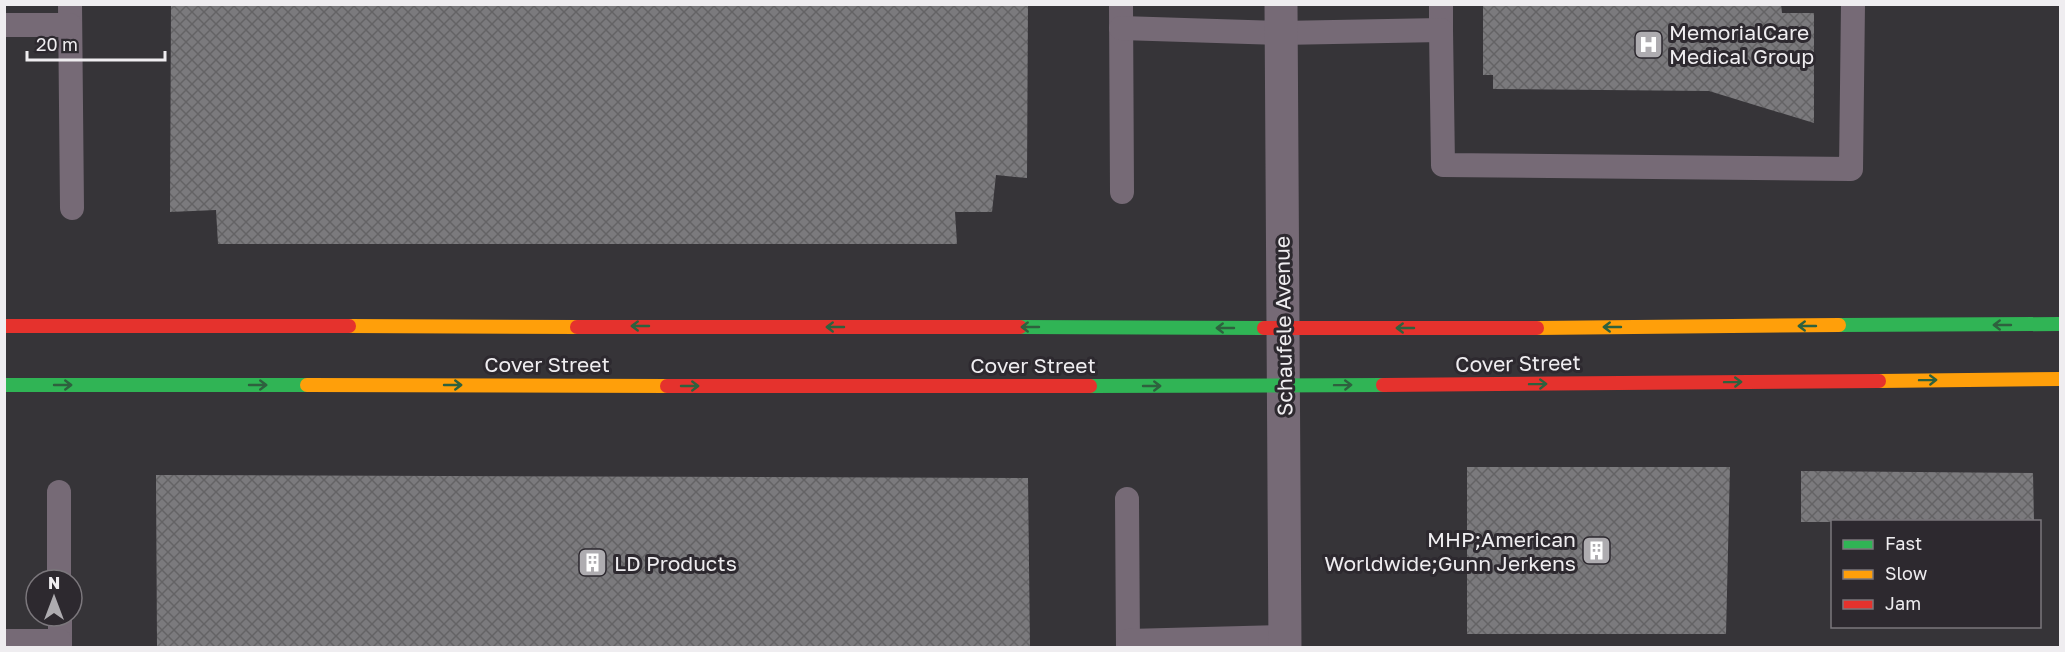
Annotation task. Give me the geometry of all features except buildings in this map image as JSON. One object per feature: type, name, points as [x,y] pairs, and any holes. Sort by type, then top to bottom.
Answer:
[{"type":"street","name":"Schaufele Avenue","points":[[1281,19],[1285,643]]},
{"type":"street","name":"Cover Street","points":[[4,326],[1284,328],[2061,324]]},
{"type":"street","name":"Cover Street","points":[[4,385],[1284,386],[2061,379]]},
{"type":"lane","points":[[1441,4],[1443,165],[1851,169],[1852,4]]},
{"type":"lane","points":[[4,25],[70,15],[72,208]]},
{"type":"lane","points":[[1122,192],[1121,16],[1281,19],[1441,30]]},
{"type":"lane","points":[[59,492],[59,568]]},
{"type":"lane","points":[[1127,499],[1128,644],[1285,643]]},
{"type":"lane","points":[[4,641],[60,644],[60,628]]},
{"type":"traffic: fast","points":[[1839,325],[2060,324]]},
{"type":"traffic: fast","points":[[1020,327],[1264,328]]},
{"type":"traffic: fast","points":[[4,385],[307,385]]},
{"type":"traffic: fast","points":[[1090,386],[1383,385]]},
{"type":"traffic: slow","points":[[1537,328],[1839,325]]},
{"type":"traffic: slow","points":[[349,326],[577,327]]},
{"type":"traffic: slow","points":[[1879,381],[2060,379]]},
{"type":"traffic: slow","points":[[307,385],[667,386]]},
{"type":"traffic: jam","points":[[4,326],[349,326]]},
{"type":"traffic: jam","points":[[577,327],[1020,327]]},
{"type":"traffic: jam","points":[[1264,328],[1537,328]]},
{"type":"traffic: jam","points":[[1383,385],[1879,381]]},
{"type":"traffic: jam","points":[[667,386],[1090,386]]},
{"type":"place","name":"MemorialCare Medical Group","points":[[1648,44]]},
{"type":"place","name":"MHP;American Worldwide;Gunn Jerkens","points":[[1597,551]]},
{"type":"place","name":"LD Products","points":[[593,563]]}]
